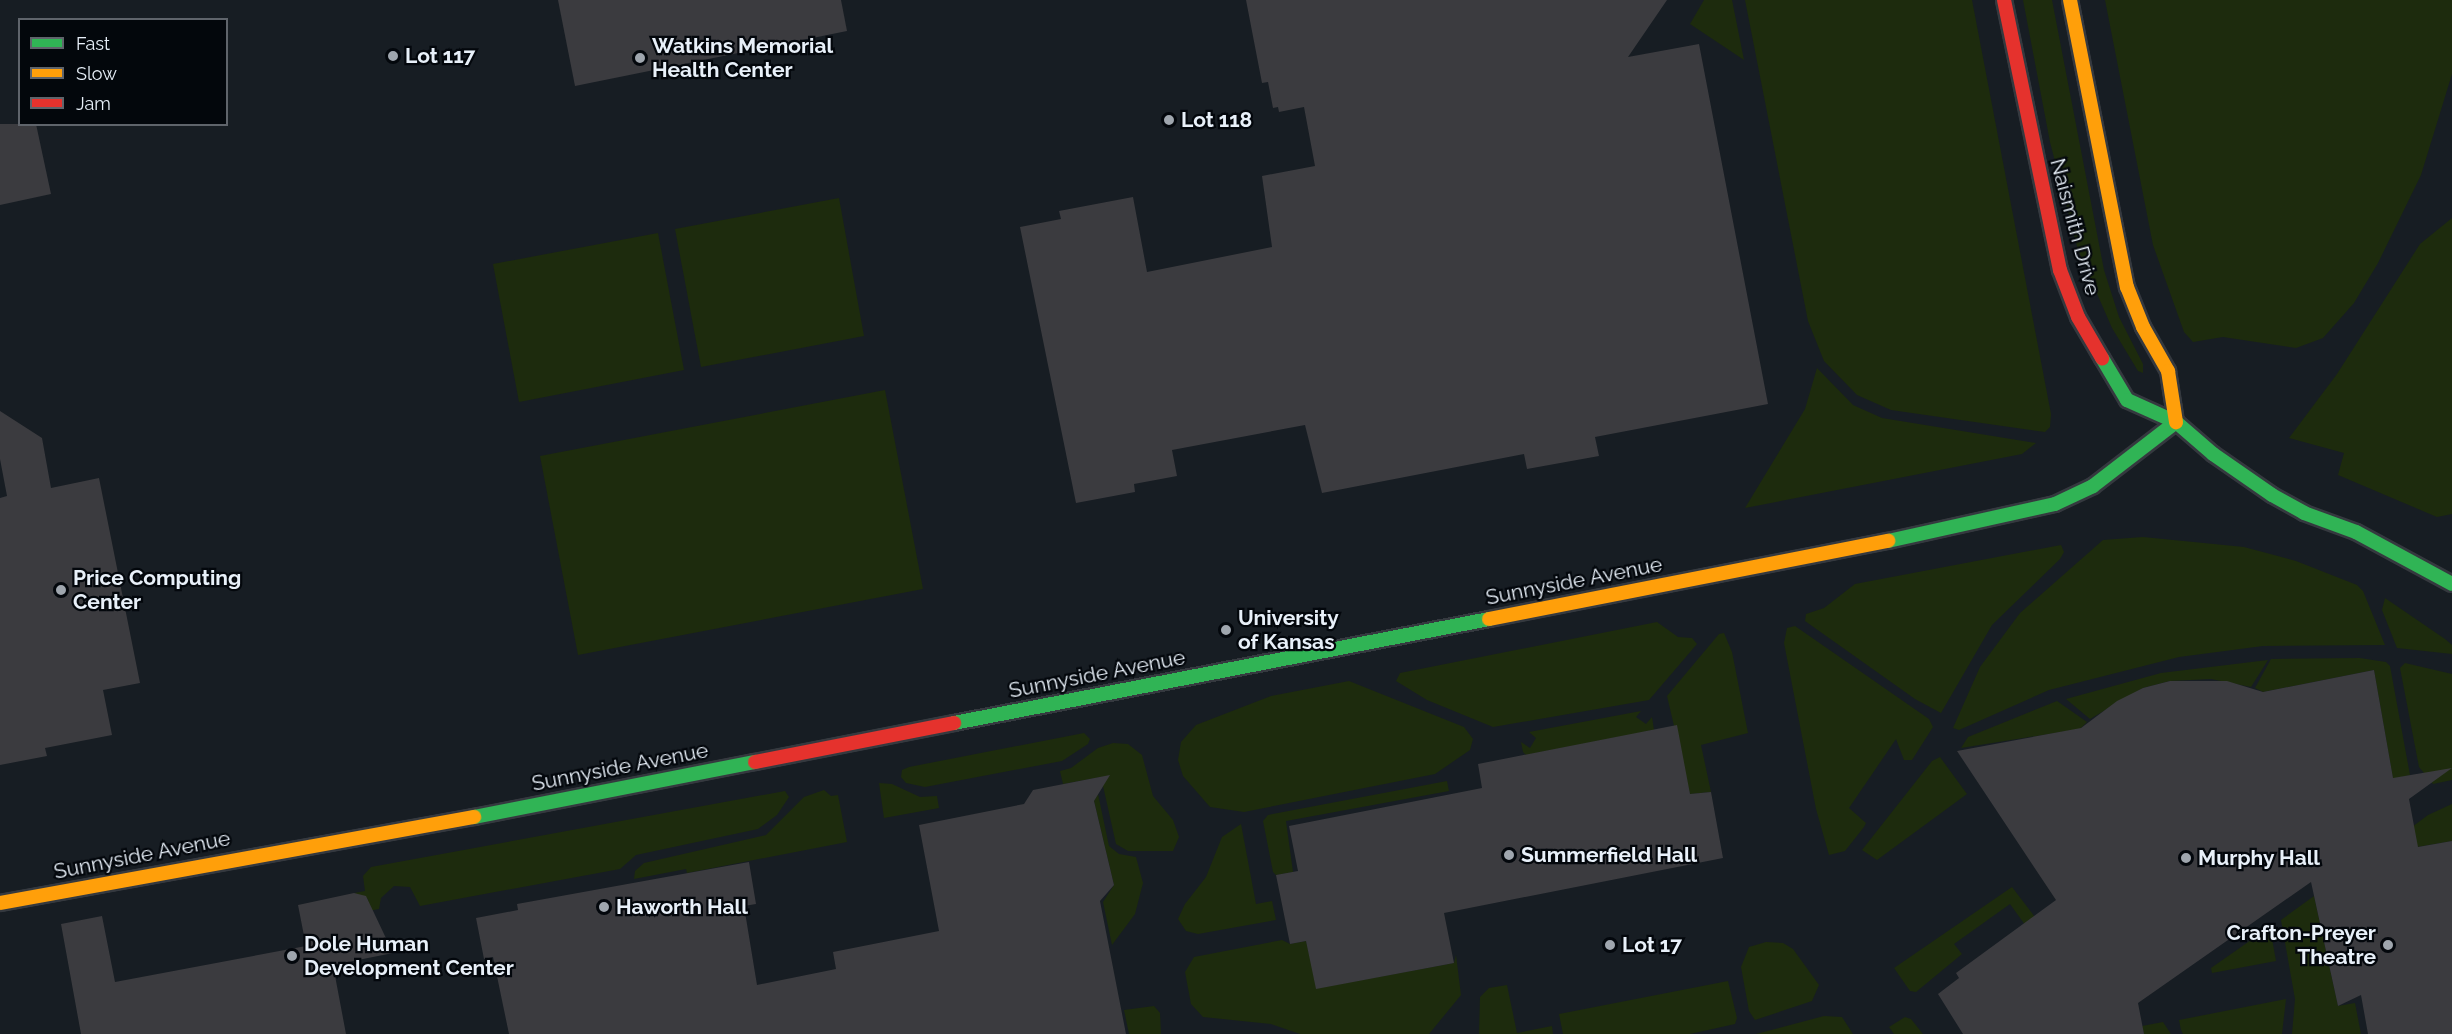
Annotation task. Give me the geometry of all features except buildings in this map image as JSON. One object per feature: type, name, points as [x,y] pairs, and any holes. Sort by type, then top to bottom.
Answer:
[{"type":"street","name":"Naismith Drive","points":[[2004,0],[2045,212],[2060,270],[2078,317],[2127,400],[2176,422],[2213,454],[2272,495],[2304,513],[2356,532],[2452,584]]},
{"type":"street","name":"Naismith Drive","points":[[2070,0],[2127,287],[2143,327],[2168,371],[2176,422]]},
{"type":"street","name":"Sunnyside Avenue","points":[[0,903],[488,814],[1990,521],[2055,504],[2093,486],[2176,422]]},
{"type":"green space","points":[[1704,0],[1732,0],[1744,60],[1690,24]]},
{"type":"green space","points":[[1745,0],[1972,0],[2051,414],[2050,427],[2045,432],[1891,410],[1857,395],[1824,361],[1808,321]]},
{"type":"green space","points":[[2023,0],[2052,0],[2104,270],[2119,317],[2143,364],[2143,373],[2138,371],[2112,328],[2078,250],[2050,142]]},
{"type":"green space","points":[[2105,0],[2452,0],[2452,74],[2421,175],[2378,263],[2354,303],[2323,338],[2296,348],[2223,337],[2193,342],[2184,332],[2153,245]]},
{"type":"green space","points":[[839,198],[864,336],[701,367],[675,229]]},
{"type":"green space","points":[[2452,218],[2452,514],[2437,517],[2338,475],[2344,453],[2289,438],[2337,374],[2420,244]]},
{"type":"green space","points":[[658,233],[684,370],[519,402],[493,264]]},
{"type":"green space","points":[[1817,368],[1853,405],[1882,418],[2036,443],[2022,454],[1745,508],[1805,409]]},
{"type":"green space","points":[[885,390],[923,589],[578,655],[540,456]]},
{"type":"green space","points":[[2143,537],[2244,547],[2296,561],[2357,585],[2363,591],[2385,645],[2263,646],[2179,657],[2049,690],[1959,730],[1953,728],[1980,667],[2020,613],[2103,540]]},
{"type":"green space","points":[[2061,545],[2064,552],[2060,559],[1992,625],[1941,713],[1915,699],[1805,621],[1806,614],[1824,608],[1855,584]]},
{"type":"green space","points":[[2385,598],[2445,639],[2452,645],[2452,654],[2397,648],[2382,610]]},
{"type":"green space","points":[[1657,622],[1678,637],[1692,638],[1697,644],[1649,700],[1493,727],[1427,700],[1396,681],[1400,673]]},
{"type":"green space","points":[[1795,626],[1929,719],[1933,727],[1912,760],[1904,760],[1896,739],[1849,808],[1866,823],[1864,827],[1845,851],[1829,855],[1816,809],[1784,643],[1787,628]]},
{"type":"green space","points":[[1724,633],[1732,652],[1748,733],[1701,745],[1711,792],[1690,794],[1667,696],[1719,634]]},
{"type":"green space","points":[[2360,658],[2386,662],[2390,666],[2410,775],[2393,779],[2374,670],[2263,692],[2255,688],[2271,659]]},
{"type":"green space","points":[[2268,660],[2251,687],[2211,679],[2170,681],[2143,688],[2090,719],[2066,699],[2161,673]]},
{"type":"green space","points":[[2405,663],[2452,674],[2452,780],[2433,784],[2419,767],[2400,668]]},
{"type":"green space","points":[[1349,681],[1464,727],[1473,739],[1470,750],[1435,774],[1244,812],[1210,807],[1183,776],[1178,760],[1181,742],[1196,725],[1271,696]]},
{"type":"green space","points":[[2057,701],[2087,722],[2080,729],[1961,748],[1968,737]]},
{"type":"green space","points":[[1641,711],[1636,717],[1646,724],[1652,717],[1654,730],[1526,755],[1523,752],[1521,742],[1530,748],[1536,738],[1529,732]]},
{"type":"green space","points":[[1084,733],[1090,739],[1088,744],[1062,761],[925,787],[906,783],[901,777],[902,770],[909,767]]},
{"type":"green space","points":[[1113,743],[1128,744],[1142,755],[1153,796],[1173,820],[1179,837],[1173,851],[1128,851],[1116,844],[1101,777],[1063,784],[1060,771],[1071,768],[1098,748]]},
{"type":"green space","points":[[1940,757],[1967,794],[1877,860],[1862,850],[1932,761]]},
{"type":"green space","points":[[1447,781],[1449,791],[1286,821],[1293,872],[1276,875],[1273,872],[1263,821],[1268,815]]},
{"type":"green space","points":[[879,783],[892,784],[920,797],[937,796],[939,808],[884,818]]},
{"type":"green space","points":[[824,790],[831,796],[838,795],[847,842],[687,873],[686,869],[634,879],[635,871],[644,863],[766,835],[804,797]]},
{"type":"green space","points":[[785,791],[789,797],[777,815],[758,829],[636,855],[620,869],[420,906],[410,887],[394,886],[381,898],[379,909],[369,911],[368,899],[354,893],[365,891],[363,876],[371,867]]},
{"type":"green space","points":[[1098,794],[1109,846],[1119,854],[1136,857],[1143,883],[1135,914],[1112,945],[1103,902],[1114,885],[1094,801]]},
{"type":"green space","points":[[2452,804],[2452,841],[2376,854],[2428,815]]},
{"type":"green space","points":[[1241,824],[1256,904],[1272,901],[1276,920],[1198,934],[1186,931],[1178,919],[1185,904],[1206,877],[1222,837]]},
{"type":"green space","points":[[2012,887],[2038,921],[2028,929],[2010,904],[1954,944],[1962,954],[1916,992],[1910,991],[1894,968]]},
{"type":"green space","points":[[2314,896],[2338,1006],[2355,1003],[2361,1034],[2292,1034],[2295,999],[2281,920]]},
{"type":"green space","points":[[2264,931],[2271,933],[2276,961],[2212,973],[2211,968]]},
{"type":"green space","points":[[1282,940],[1290,944],[1306,941],[1318,988],[1454,963],[1456,955],[1461,995],[1429,1034],[1300,1034],[1271,1024],[1203,1017],[1191,1004],[1185,972],[1194,957]]},
{"type":"green space","points":[[1766,942],[1783,943],[1793,949],[1819,985],[1812,1001],[1755,1020],[1749,1011],[1741,967],[1749,947]]},
{"type":"green space","points":[[1728,981],[1737,1018],[1735,1024],[1690,1034],[1563,1034],[1559,1014]]},
{"type":"green space","points":[[1507,985],[1517,1033],[1552,1026],[1553,1034],[1479,1034],[1480,997],[1489,988]]},
{"type":"green space","points":[[2286,999],[2282,1034],[2183,1034],[2181,1030],[2179,1020]]},
{"type":"green space","points":[[1154,1006],[1160,1013],[1161,1034],[1129,1034],[1124,1010]]},
{"type":"green space","points":[[1824,1016],[1842,1017],[1853,1034],[1756,1034]]},
{"type":"green space","points":[[1905,1017],[1911,1019],[1923,1034],[1894,1034],[1889,1027]]},
{"type":"green space","points":[[2163,1022],[2171,1034],[2144,1034],[2142,1026]]},
{"type":"traffic: fast","points":[[2102,358],[2127,400],[2176,422],[2213,454],[2272,495],[2304,513],[2356,532],[2452,584]]},
{"type":"traffic: fast","points":[[1888,541],[2055,504],[2093,486],[2176,422]]},
{"type":"traffic: fast","points":[[954,723],[1489,619]]},
{"type":"traffic: fast","points":[[474,817],[755,762]]},
{"type":"traffic: slow","points":[[2070,0],[2127,287],[2143,327],[2168,371],[2176,422]]},
{"type":"traffic: slow","points":[[1489,619],[1888,541]]},
{"type":"traffic: slow","points":[[0,903],[474,817]]},
{"type":"traffic: jam","points":[[2004,0],[2060,270],[2078,317],[2102,358]]},
{"type":"traffic: jam","points":[[755,762],[954,723]]},
{"type":"place","name":"Lot 117","points":[[393,56]]},
{"type":"place","name":"Watkins Memorial Health Center","points":[[640,58]]},
{"type":"place","name":"Lot 118","points":[[1169,120]]},
{"type":"place","name":"Price Computing Center","points":[[61,590]]},
{"type":"place","name":"University of Kansas","points":[[1226,630]]},
{"type":"place","name":"Summerfield Hall","points":[[1509,855]]},
{"type":"place","name":"Murphy Hall","points":[[2186,858]]},
{"type":"place","name":"Haworth Hall","points":[[604,907]]},
{"type":"place","name":"Lot 17","points":[[1610,945]]},
{"type":"place","name":"Crafton-Preyer Theatre","points":[[2388,945]]},
{"type":"place","name":"Dole Human Development Center","points":[[292,956]]}]
